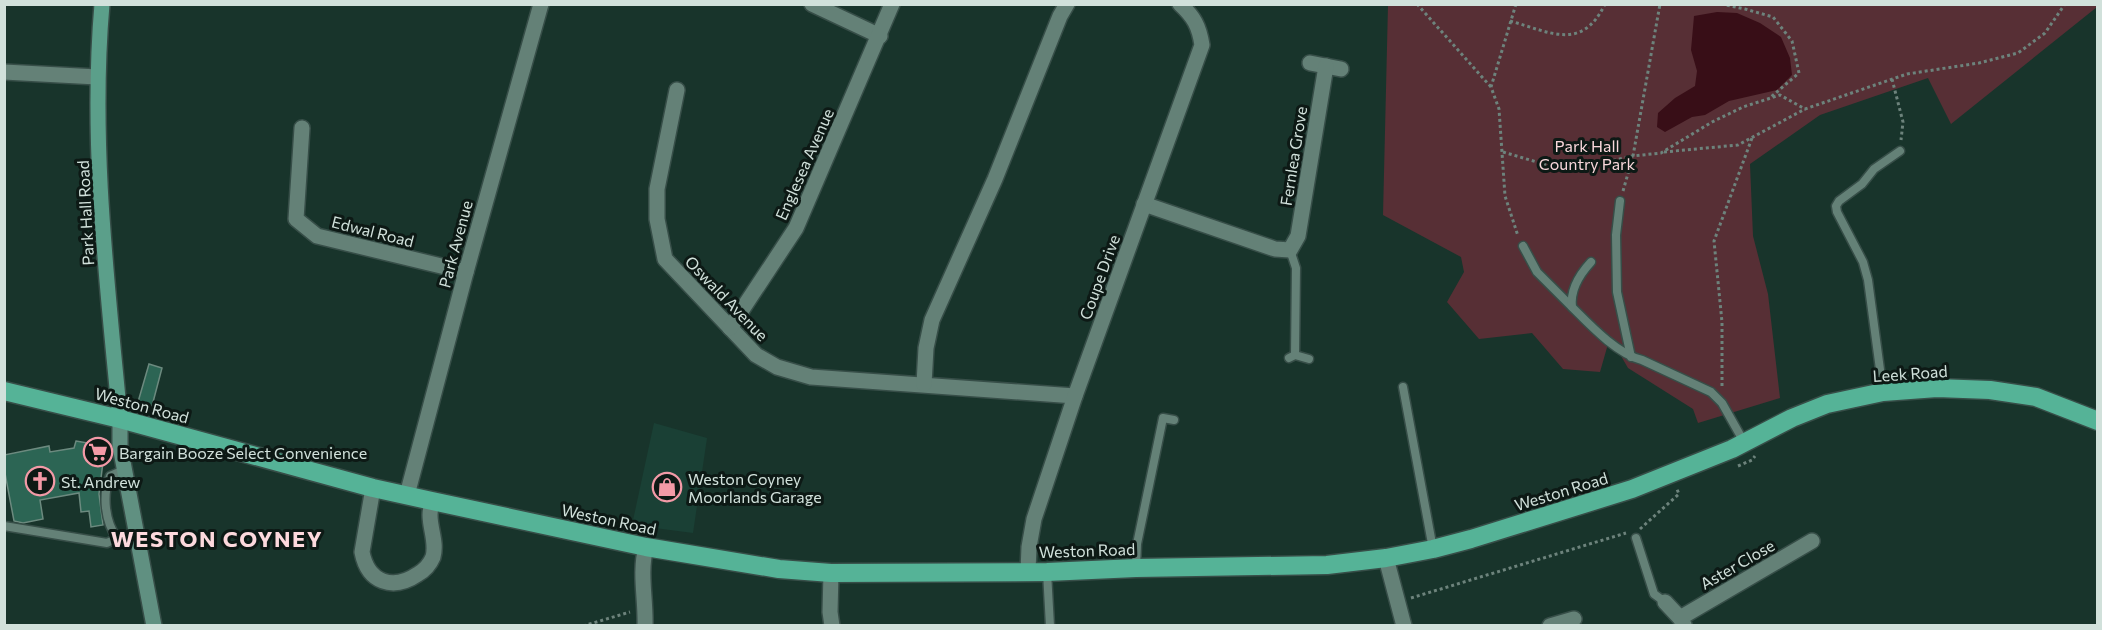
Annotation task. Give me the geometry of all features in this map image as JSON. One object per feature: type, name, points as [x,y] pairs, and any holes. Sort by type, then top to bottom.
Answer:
[{"type":"highway","name":"Leek Road","points":[[1738,446],[1792,418],[1827,404],[1883,392],[1937,388],[1990,390],[2036,397],[2097,421]]},
{"type":"highway","name":"Weston Road","points":[[4,391],[120,419],[373,488],[432,501],[646,548],[779,569],[831,573],[1047,572],[1327,565],[1386,558],[1434,549],[1592,502],[1670,475],[1738,446]]},
{"type":"main road","name":"Park Hall Road","points":[[102,4],[98,77],[100,164],[120,419]]},
{"type":"street","name":"Park Avenue","points":[[407,495],[541,4]]},
{"type":"street","points":[[812,4],[880,36]]},
{"type":"street","name":"Englesea Avenue","points":[[730,328],[796,228],[892,4]]},
{"type":"street","points":[[924,384],[926,348],[932,320],[995,179],[1060,16],[1067,4]]},
{"type":"street","name":"Coupe Drive","points":[[1028,571],[1034,519],[1075,396],[1202,45],[1199,27],[1191,14],[1180,4]]},
{"type":"street","name":"Fernlea Grove","points":[[1290,250],[1298,236],[1334,68],[1310,63]]},
{"type":"street","points":[[4,72],[98,77]]},
{"type":"street","name":"Oswald Avenue","points":[[677,90],[657,189],[657,219],[665,259],[756,355],[777,367],[811,377],[1075,396]]},
{"type":"street","name":"Edwal Road","points":[[302,128],[296,219],[317,236],[466,272]]},
{"type":"street","points":[[1144,204],[1275,249],[1290,250]]},
{"type":"street","points":[[120,419],[120,446],[154,626]]},
{"type":"street","points":[[373,488],[362,552],[363,561],[371,574],[384,581],[398,583],[408,580],[425,569],[432,560],[434,541],[429,514],[432,501]]},
{"type":"street","name":"Aster Close","points":[[1682,622],[1812,542]]},
{"type":"street","points":[[645,626],[646,606],[642,563],[646,548]]},
{"type":"street","points":[[1386,558],[1404,626]]},
{"type":"street","points":[[831,573],[832,626]]},
{"type":"street","points":[[1665,602],[1682,622]]},
{"type":"street","points":[[1552,625],[1574,619]]},
{"type":"lane","points":[[1883,392],[1866,271],[1836,206],[1839,201],[1862,184],[1874,169],[1900,151]]},
{"type":"lane","points":[[1620,201],[1616,235],[1617,292],[1631,357]]},
{"type":"lane","points":[[1523,246],[1537,272],[1572,307],[1631,357],[1711,392],[1722,403],[1738,446]]},
{"type":"lane","points":[[1290,250],[1296,268],[1292,357],[1310,359]]},
{"type":"lane","points":[[1572,307],[1571,295],[1583,270],[1591,262]]},
{"type":"lane","points":[[1403,387],[1434,549]]},
{"type":"lane","points":[[1136,568],[1137,544],[1162,418],[1174,420]]},
{"type":"lane","points":[[117,538],[110,529],[105,495],[110,476],[124,470]]},
{"type":"lane","points":[[4,526],[107,543],[117,538],[138,538]]},
{"type":"lane","points":[[1632,535],[1654,594],[1665,602]]},
{"type":"lane","points":[[1047,572],[1050,626]]},
{"type":"path","points":[[1417,4],[1491,87],[1498,109],[1505,196],[1516,232],[1523,246]]},
{"type":"path","points":[[1491,87],[1516,4]]},
{"type":"path","points":[[1510,21],[1564,36],[1580,33],[1594,23],[1605,4]]},
{"type":"path","points":[[1620,201],[1633,156],[1660,4]]},
{"type":"path","points":[[1721,4],[1773,17],[1792,41],[1799,73],[1769,98]]},
{"type":"path","points":[[1503,152],[1567,171],[1633,156],[1738,145],[1805,109],[1907,74],[1979,63],[2018,52],[2045,33],[2065,4]]},
{"type":"path","points":[[1892,79],[1904,122],[1900,151]]},
{"type":"path","points":[[1661,153],[1712,122],[1769,98],[1780,95],[1805,109]]},
{"type":"path","points":[[1722,403],[1722,322],[1714,242],[1752,138]]},
{"type":"path","points":[[1398,602],[1632,535],[1679,494],[1670,475]]},
{"type":"path","points":[[583,626],[646,606]]},
{"type":"shaded area","points":[[1717,12],[1737,13],[1760,23],[1781,37],[1790,58],[1792,75],[1777,90],[1729,101],[1705,115],[1692,117],[1665,132],[1657,127],[1658,113],[1675,98],[1695,86],[1697,71],[1691,50],[1694,16]]},
{"type":"shaded area","points":[[654,423],[707,438],[693,533],[632,525]]},
{"type":"green space","name":"Park Hall Country Park","points":[[1388,5],[2097,5],[2097,7],[1951,124],[1928,78],[1820,115],[1750,164],[1753,236],[1768,294],[1780,398],[1698,423],[1693,409],[1628,368],[1610,337],[1600,372],[1563,369],[1532,333],[1479,339],[1447,302],[1464,272],[1461,257],[1383,215]]},
{"type":"building","points":[[149,364],[162,368],[152,406],[138,402]]},
{"type":"building","name":"St. Andrew","points":[[76,441],[105,446],[99,494],[103,525],[91,527],[89,511],[81,512],[79,493],[40,500],[43,519],[23,523],[14,521],[4,468],[4,455],[49,446],[50,452],[74,448]]},
{"type":"place","name":"Bargain Booze Select Convenience","points":[[98,452]]},
{"type":"place","name":"St. Andrew","points":[[40,481]]},
{"type":"place","name":"Weston Coyney Moorlands Garage","points":[[667,487]]},
{"type":"district","name":"WESTON COYNEY","points":[[217,538]]}]
